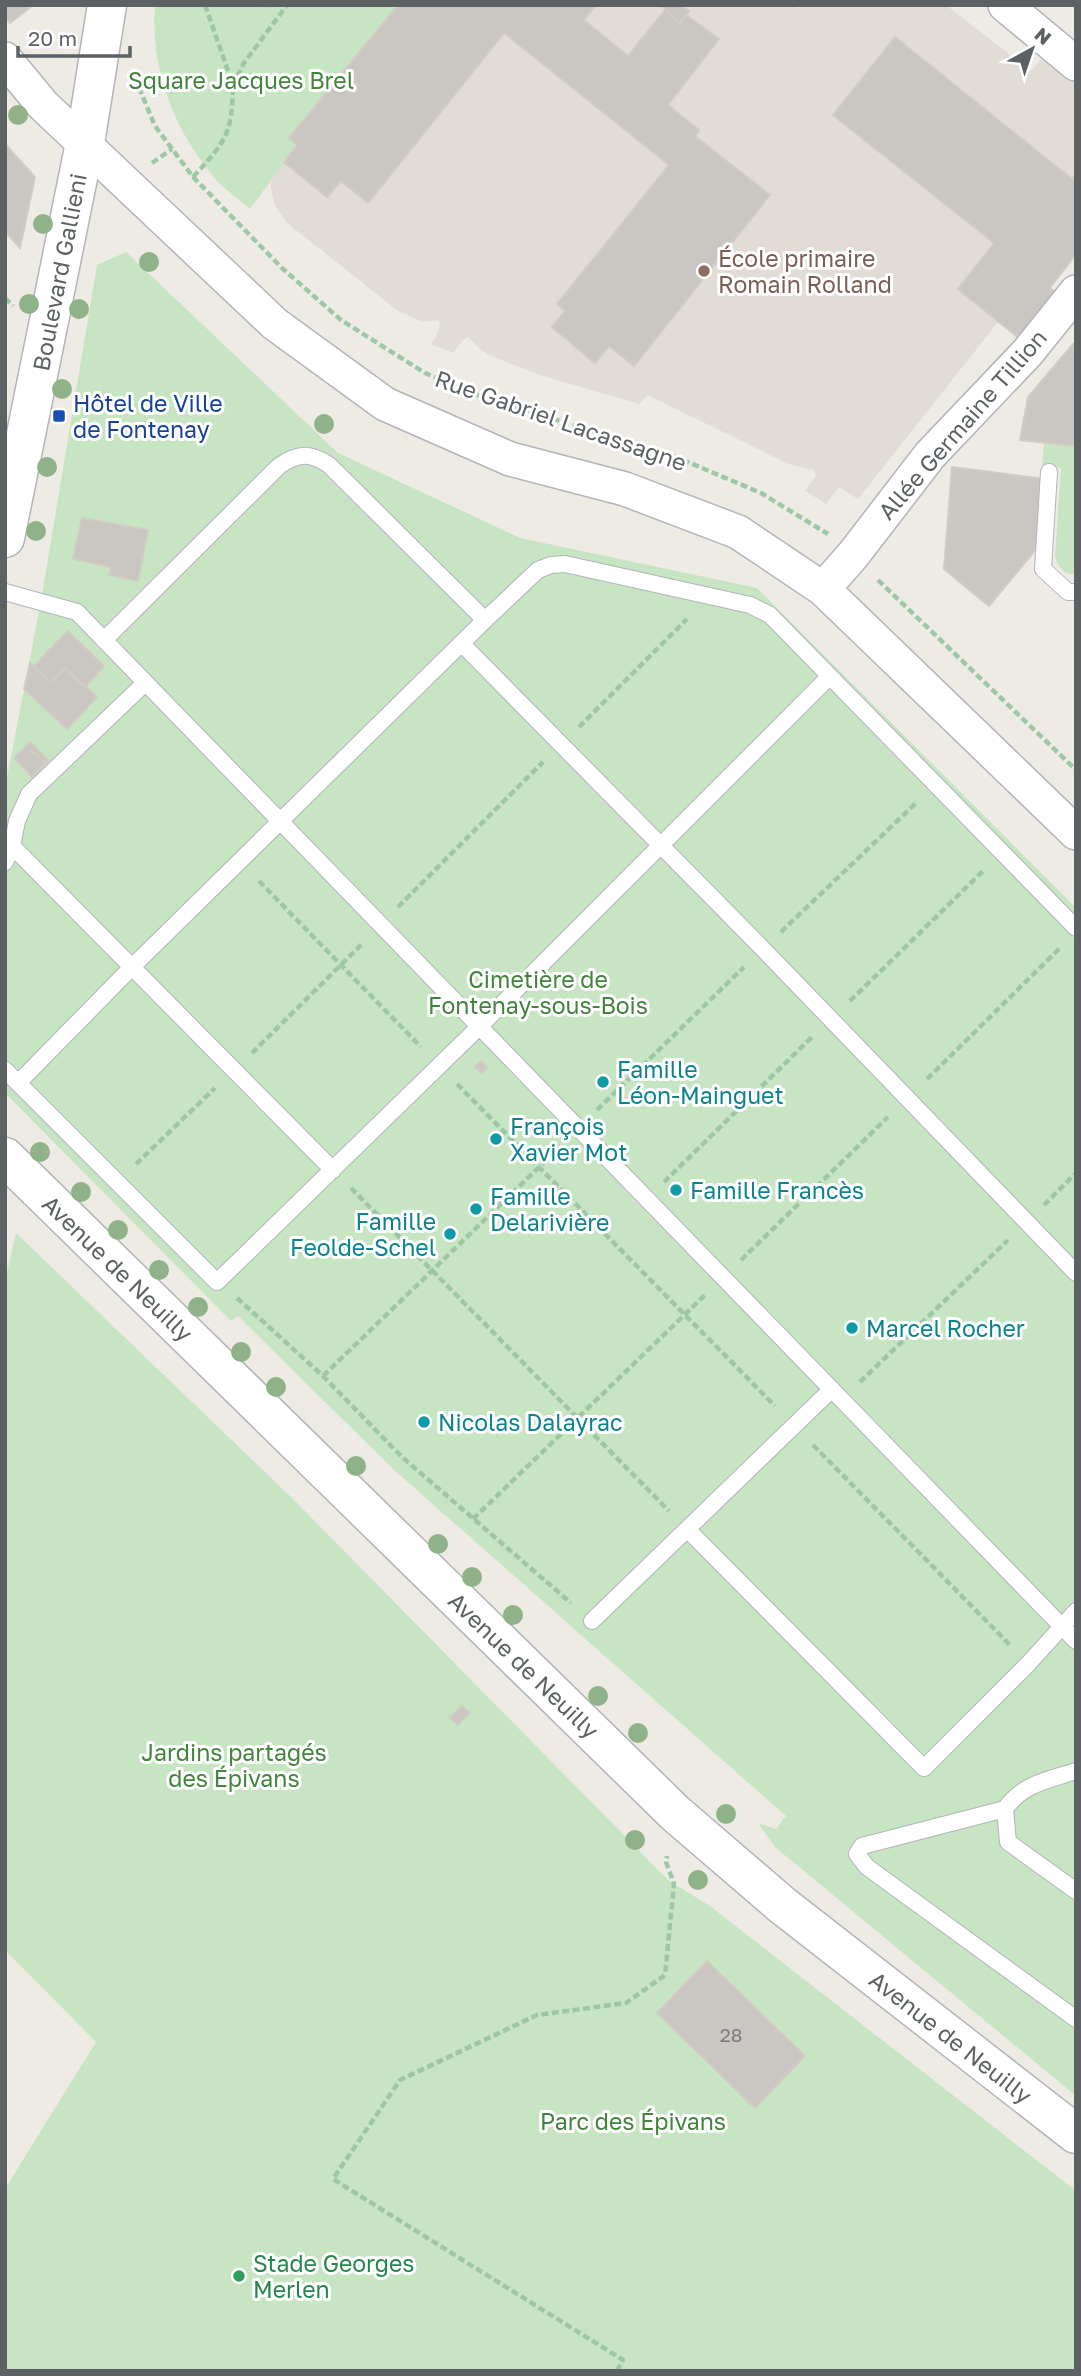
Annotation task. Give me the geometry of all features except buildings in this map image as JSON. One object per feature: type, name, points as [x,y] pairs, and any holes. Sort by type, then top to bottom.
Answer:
[{"type":"street","name":"Boulevard Gallieni","points":[[5,538],[85,143],[107,5]]},
{"type":"street","points":[[1005,5],[1076,64]]},
{"type":"street","name":"Rue Gabriel Lacassagne","points":[[5,59],[43,105],[275,324],[385,404],[510,459],[625,489],[738,532],[823,589],[1076,833]]},
{"type":"street","name":"Allée Germaine Tillion","points":[[823,589],[853,555],[930,455],[1028,352],[1076,292]]},
{"type":"street","name":"Avenue de Neuilly","points":[[5,1157],[676,1813],[782,1905],[1076,2134]]},
{"type":"lane","points":[[104,640],[279,466],[292,457],[306,454],[329,465],[485,620]]},
{"type":"lane","points":[[1049,472],[1043,569],[1068,593],[1076,592]]},
{"type":"lane","points":[[18,1083],[132,967],[485,620],[538,570],[551,565],[565,564],[750,605],[770,615],[1076,928]]},
{"type":"lane","points":[[5,592],[77,612],[1076,1641]]},
{"type":"lane","points":[[461,644],[661,845],[1076,1273]]},
{"type":"lane","points":[[5,1070],[217,1282],[479,1027],[829,677]]},
{"type":"lane","points":[[5,862],[12,846],[16,821],[29,794],[145,682]]},
{"type":"lane","points":[[12,846],[333,1170]]},
{"type":"lane","points":[[592,1621],[793,1425],[837,1394]]},
{"type":"lane","points":[[688,1529],[924,1768],[1028,1664],[1076,1611]]},
{"type":"lane","points":[[1076,1771],[1031,1785],[1014,1796],[1004,1809],[862,1846],[857,1854],[867,1867],[1076,2019]]},
{"type":"lane","points":[[1004,1809],[1008,1842],[1076,1891]]},
{"type":"path","points":[[193,177],[222,145],[233,116],[233,85],[205,5]]},
{"type":"path","points":[[263,5],[270,5]]},
{"type":"path","points":[[233,85],[243,63],[288,5]]},
{"type":"path","name":"Rue Gabriel Lacassagne","points":[[134,66],[135,79],[155,126],[193,177],[282,268],[341,320],[425,373],[477,395],[676,457],[761,493],[822,530],[853,555],[912,615],[1076,770]]},
{"type":"path","points":[[117,1182],[341,965],[710,596]]},
{"type":"path","points":[[240,862],[1028,1664]]},
{"type":"path","points":[[474,1519],[1066,943]]},
{"type":"path","points":[[323,1376],[579,1128]]},
{"type":"path","points":[[333,1170],[688,1529]]},
{"type":"path","points":[[837,1394],[1076,1173]]},
{"type":"path","points":[[217,1282],[251,1308],[323,1376],[402,1457],[592,1621]]},
{"type":"path","points":[[617,2371],[623,2360],[333,2179],[400,2080],[537,2015],[626,2003],[665,1975],[674,1884],[666,1862],[676,1813]]},
{"type":"shaded area","name":"École primaire Romain Rolland","points":[[398,5],[793,5],[798,9],[801,5],[946,5],[1031,71],[1048,51],[1076,74],[1076,254],[1050,287],[1058,295],[998,322],[858,499],[839,487],[826,504],[805,491],[816,476],[814,470],[788,464],[648,395],[639,404],[540,375],[491,356],[468,337],[453,353],[431,344],[439,331],[438,320],[423,322],[398,311],[287,223],[275,206],[271,182],[289,138]]},
{"type":"green space","name":"Square Jacques Brel","points":[[155,5],[398,5],[289,138],[297,145],[250,209],[213,176],[186,138],[176,117],[167,96],[156,52]]},
{"type":"green space","name":"Cimetière de Fontenay-sous-Bois","points":[[126,252],[338,453],[520,538],[757,588],[1076,908],[1076,2096],[775,1847],[758,1823],[776,1829],[786,1816],[393,1469],[238,1316],[231,1321],[5,1093],[5,788],[41,601],[97,265]]},
{"type":"green space","points":[[1044,443],[1076,446],[1076,574],[1062,570],[1055,556],[1061,468],[1042,466]]},
{"type":"green space","points":[[16,1233],[293,1499],[668,1880],[710,1906],[1076,2191],[1076,2371],[609,2371],[610,2367],[607,2371],[5,2371],[5,2189],[96,2042],[5,1950],[5,1282]]},
{"type":"place","name":"École primaire Romain Rolland","points":[[704,271]]},
{"type":"place","name":"Hôtel de Ville de Fontenay","points":[[59,416]]},
{"type":"place","name":"Famille Léon-Mainguet","points":[[603,1082]]},
{"type":"place","name":"François Xavier Mot","points":[[496,1139]]},
{"type":"place","name":"Famille Francès","points":[[676,1190]]},
{"type":"place","name":"Famille Delarivière","points":[[476,1209]]},
{"type":"place","name":"Famille Feolde-Schel","points":[[450,1234]]},
{"type":"place","name":"Marcel Rocher","points":[[852,1328]]},
{"type":"place","name":"Nicolas Dalayrac","points":[[424,1422]]},
{"type":"place","name":"Stade Georges Merlen","points":[[239,2276]]},
{"type":"park label","name":"Jardins partagés des Épivans","points":[[234,1765]]},
{"type":"park label","name":"Parc des Épivans","points":[[633,2121]]}]
